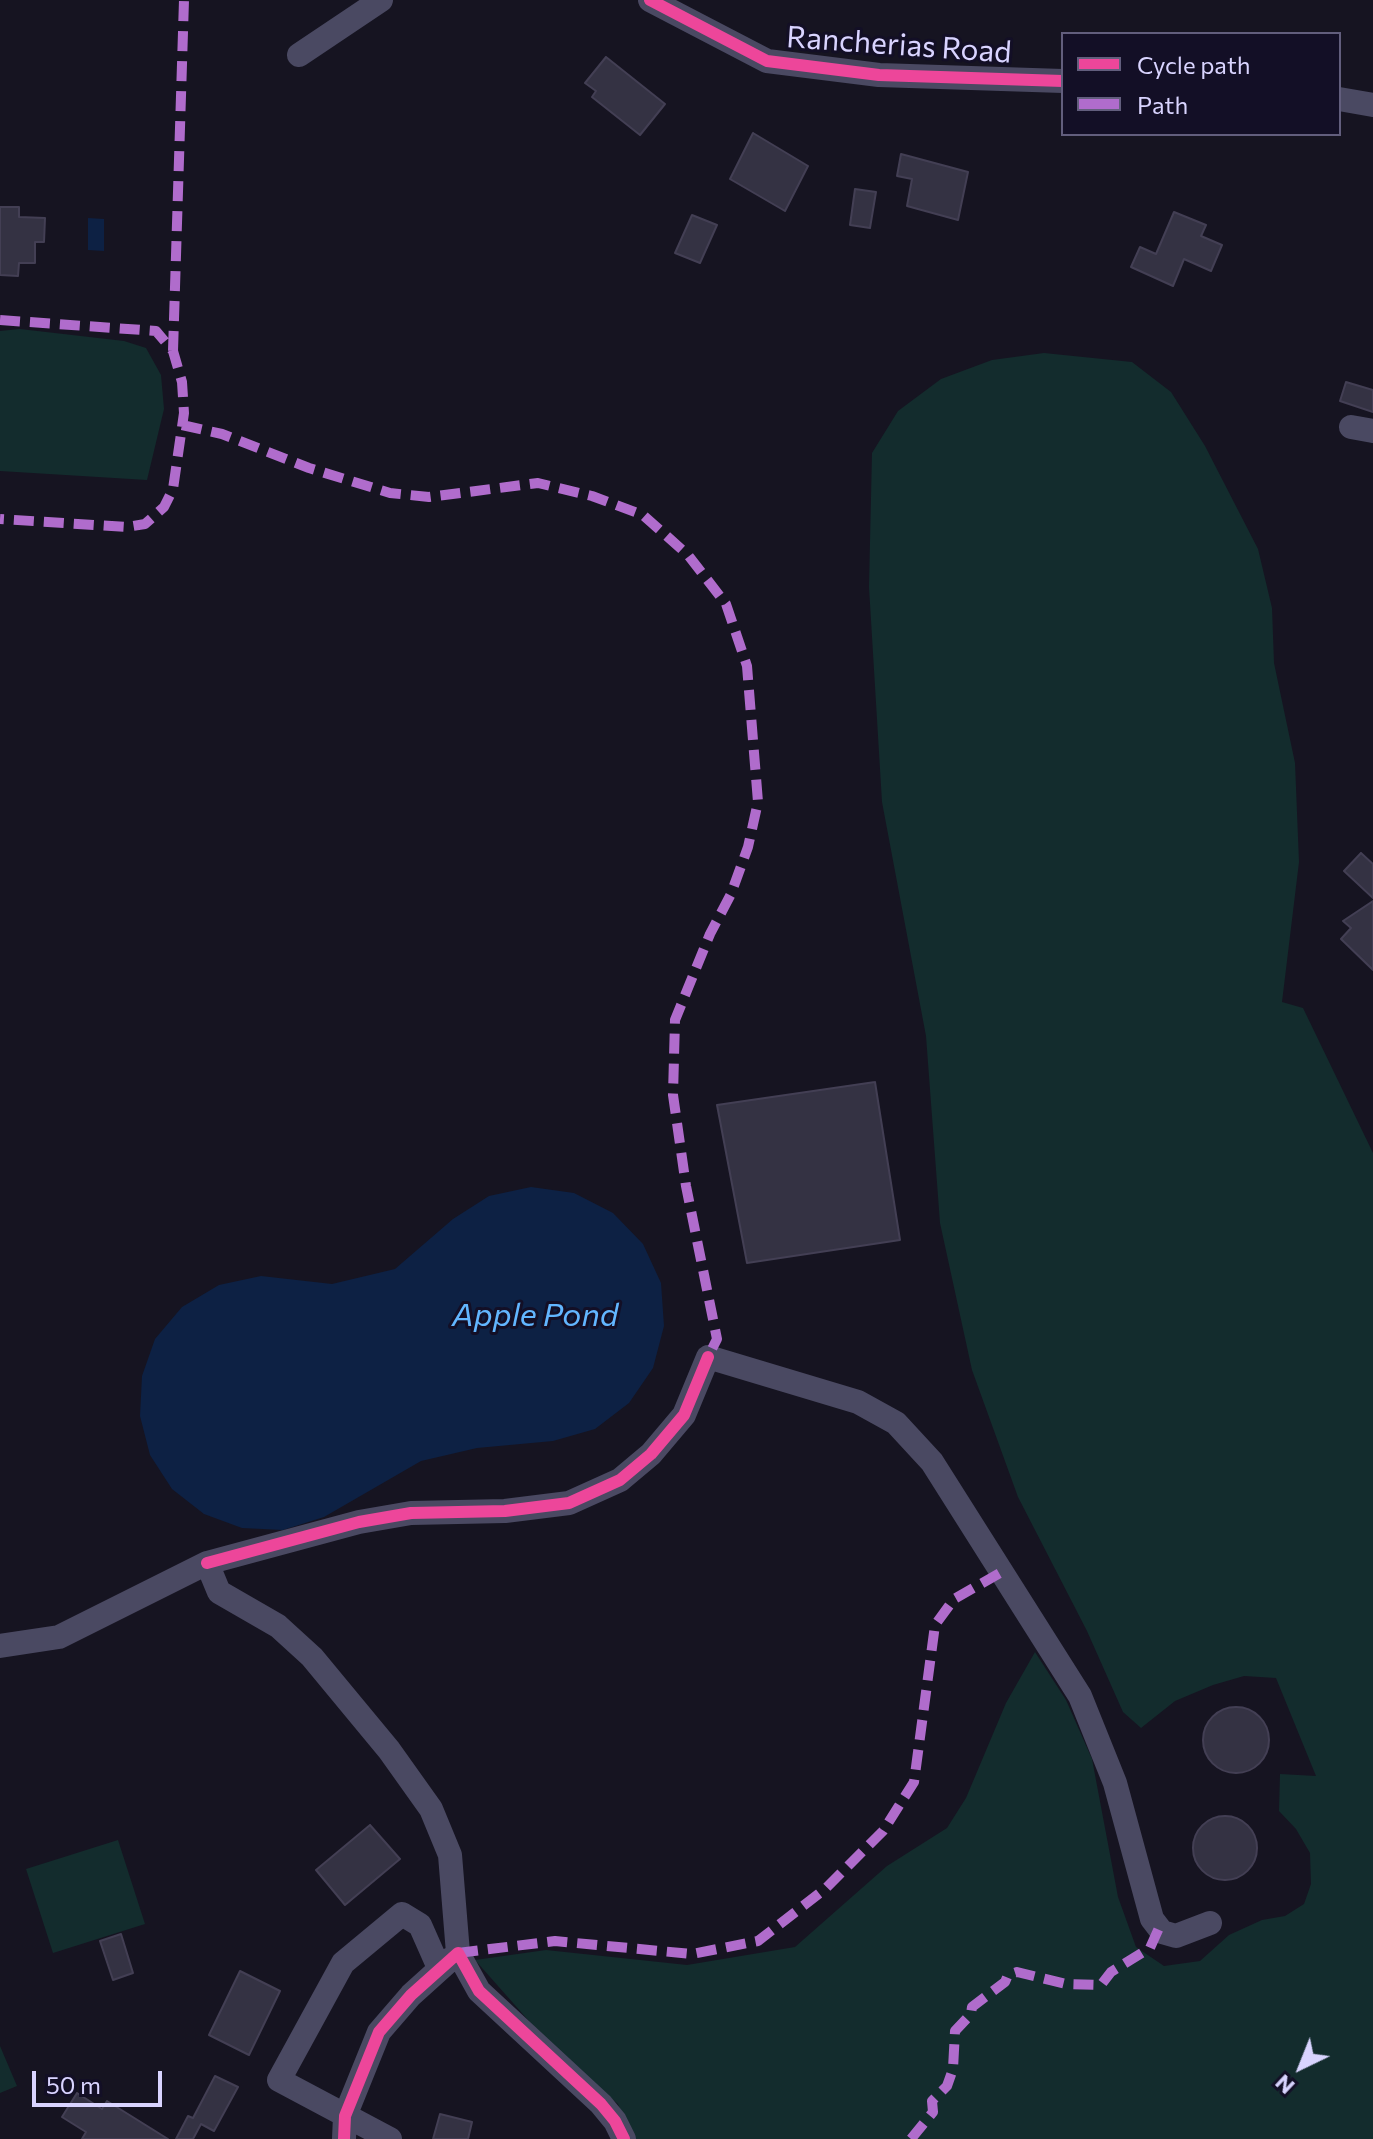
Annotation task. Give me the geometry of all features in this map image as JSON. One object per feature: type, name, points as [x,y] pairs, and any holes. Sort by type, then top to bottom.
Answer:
[{"type":"street","points":[[299,55],[381,0]]},
{"type":"street","name":"Rancherias Road","points":[[650,0],[767,61],[879,75],[1061,81]]},
{"type":"street","points":[[1341,99],[1373,105]]},
{"type":"street","points":[[0,1646],[59,1637],[207,1563],[385,1518],[569,1503],[620,1480],[651,1454],[684,1415],[708,1357],[858,1402],[896,1423],[932,1462],[1080,1696],[1115,1783],[1152,1919],[1162,1932],[1176,1936],[1210,1923]]},
{"type":"street","points":[[207,1563],[219,1592],[278,1626],[312,1657],[389,1750],[431,1809],[450,1855],[448,1961],[379,2032],[344,2127]]},
{"type":"street","points":[[390,2139],[344,2127],[279,2080],[343,1963],[402,1914],[420,1925],[448,1961],[601,2104],[624,2139]]},
{"type":"green space","points":[[20,329],[124,341],[146,348],[161,375],[164,409],[147,480],[0,471],[0,331]]},
{"type":"green space","points":[[1044,353],[1132,362],[1171,392],[1205,446],[1258,549],[1272,608],[1274,663],[1295,763],[1299,862],[1282,1002],[1303,1008],[1373,1153],[1373,2139],[632,2139],[618,2104],[552,2047],[475,1960],[546,1950],[687,1965],[795,1947],[887,1866],[947,1828],[966,1798],[1006,1703],[1035,1652],[1066,1700],[1092,1759],[1118,1897],[1136,1947],[1164,1966],[1200,1961],[1229,1935],[1262,1920],[1285,1916],[1304,1904],[1311,1884],[1310,1853],[1296,1829],[1279,1811],[1280,1774],[1316,1776],[1276,1678],[1244,1676],[1213,1685],[1175,1701],[1141,1728],[1123,1712],[1087,1631],[1018,1497],[972,1370],[940,1223],[926,1036],[882,802],[869,587],[872,453],[898,411],[941,379],[992,360]]},
{"type":"green space","points":[[118,1840],[145,1924],[53,1953],[26,1869]]},
{"type":"green space","points":[[0,2046],[17,2086],[0,2093]]},
{"type":"water","points":[[88,218],[104,219],[104,251],[88,250]]},
{"type":"water","name":"Apple Pond","points":[[531,1187],[574,1193],[613,1213],[643,1244],[661,1283],[664,1326],[653,1368],[629,1403],[595,1429],[553,1441],[477,1448],[421,1461],[324,1517],[283,1530],[242,1528],[204,1514],[172,1489],[150,1455],[140,1416],[142,1376],[155,1339],[182,1307],[219,1285],[261,1276],[332,1284],[395,1269],[453,1219],[489,1196]]},
{"type":"building","points":[[606,57],[665,104],[640,135],[592,97],[596,91],[585,83]]},
{"type":"building","points":[[753,133],[808,166],[785,211],[730,179]]},
{"type":"building","points":[[901,154],[968,172],[958,220],[907,206],[912,179],[897,176]]},
{"type":"building","points":[[855,189],[876,192],[870,228],[850,225]]},
{"type":"building","points":[[0,207],[19,207],[19,217],[45,218],[44,242],[35,242],[35,263],[19,263],[18,276],[0,275]]},
{"type":"building","points":[[1174,212],[1206,225],[1201,236],[1222,245],[1211,271],[1184,259],[1173,286],[1131,267],[1140,247],[1156,254]]},
{"type":"building","points":[[692,215],[717,225],[700,263],[675,253]]},
{"type":"building","points":[[1346,382],[1373,390],[1373,412],[1340,401]]},
{"type":"building","points":[[1361,853],[1373,864],[1373,898],[1344,871]]},
{"type":"building","points":[[1373,901],[1373,970],[1341,939],[1351,928],[1343,921]]},
{"type":"building","points":[[875,1082],[900,1240],[747,1263],[717,1105]]},
{"type":"building","points":[[1236,1707],[1249,1709],[1259,1717],[1267,1727],[1267,1753],[1259,1763],[1249,1771],[1236,1773],[1223,1771],[1213,1763],[1205,1753],[1203,1740],[1205,1727],[1213,1717],[1223,1709]]},
{"type":"building","points":[[1219,1816],[1231,1816],[1248,1825],[1255,1836],[1255,1860],[1248,1871],[1231,1880],[1219,1880],[1207,1875],[1198,1866],[1193,1854],[1193,1842],[1198,1830],[1207,1821]]},
{"type":"building","points":[[370,1825],[400,1859],[345,1905],[316,1870]]},
{"type":"building","points":[[121,1934],[133,1973],[113,1980],[100,1941]]},
{"type":"building","points":[[240,1971],[280,1991],[249,2055],[209,2035]]},
{"type":"building","points":[[215,2076],[238,2087],[214,2131],[201,2124],[193,2139],[176,2139],[188,2116],[193,2118]]},
{"type":"building","points":[[77,2093],[102,2109],[107,2101],[168,2139],[82,2139],[86,2132],[62,2117]]},
{"type":"building","points":[[440,2114],[472,2122],[468,2139],[433,2139]]},
{"type":"marked path","points":[[173,351],[184,0]]},
{"type":"marked path","points":[[0,320],[156,331],[173,351],[182,382],[184,413],[173,489],[164,507],[145,524],[127,527],[0,519]]},
{"type":"marked path","points":[[182,425],[222,434],[309,468],[390,493],[429,497],[538,483],[592,496],[643,515],[688,555],[726,604],[747,666],[758,802],[748,847],[731,894],[710,934],[675,1020],[673,1095],[686,1186],[717,1339],[708,1357]]},
{"type":"marked path","points":[[458,1953],[555,1941],[692,1954],[758,1941],[825,1889],[883,1831],[914,1782],[935,1625],[954,1599],[1000,1573]]},
{"type":"marked path","points":[[911,2139],[933,2112],[932,2101],[947,2086],[953,2069],[955,2031],[971,2014],[972,2007],[1005,1982],[1008,1975],[1017,1972],[1066,1984],[1101,1985],[1111,1972],[1150,1948],[1159,1928]]},
{"type":"cycle path","points":[[650,0],[767,61],[879,75],[1061,81]]},
{"type":"cycle path","points":[[207,1563],[359,1522],[411,1513],[505,1511],[569,1503],[620,1480],[651,1454],[684,1415],[708,1357]]},
{"type":"cycle path","points":[[344,2139],[345,2116],[379,2032],[411,1995],[458,1953],[479,1991],[601,2104],[624,2139]]}]
